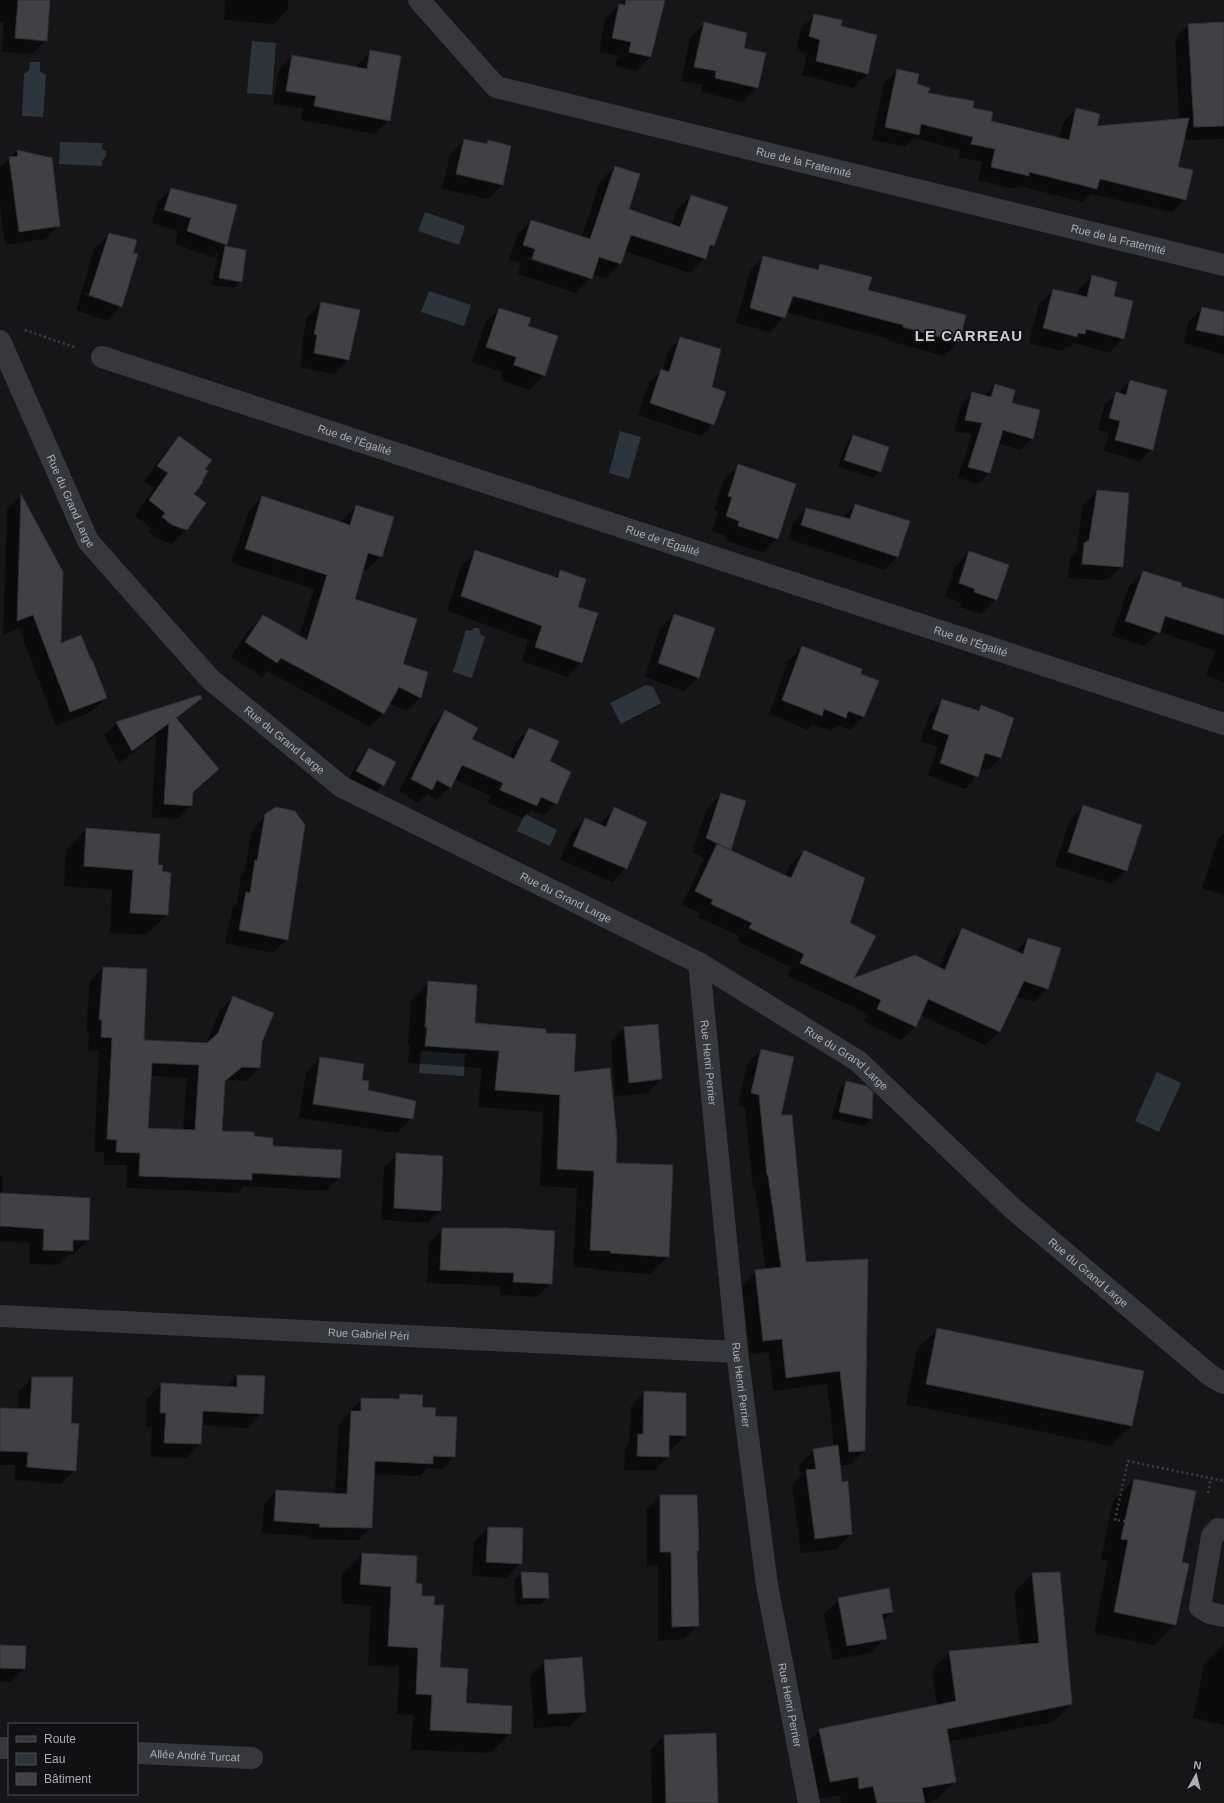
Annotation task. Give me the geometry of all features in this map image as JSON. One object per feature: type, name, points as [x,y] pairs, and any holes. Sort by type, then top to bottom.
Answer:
[{"type":"street","name":"Rue de la Fraternité","points":[[419,0],[496,87],[1224,265]]},
{"type":"street","name":"Rue du Grand Large","points":[[0,341],[88,541],[210,679],[342,787],[699,963],[858,1061],[1012,1208],[1211,1376],[1224,1383]]},
{"type":"street","name":"Rue de l'Égalité","points":[[102,357],[1224,724]]},
{"type":"street","name":"Rue Henri Perrier","points":[[699,963],[736,1352],[767,1585],[809,1803]]},
{"type":"street","name":"Rue Gabriel Péri","points":[[0,1316],[736,1352]]},
{"type":"street","points":[[1224,1530],[1218,1529],[1212,1536],[1200,1607],[1210,1613],[1224,1616]]},
{"type":"street","name":"Allée André Turcat","points":[[138,1753],[252,1758]]},
{"type":"path","points":[[22,329],[102,357]]},
{"type":"path","points":[[1125,1521],[1115,1520],[1128,1461],[1224,1481]]},
{"type":"path","points":[[1208,1493],[1211,1478]]},
{"type":"water","points":[[252,41],[276,43],[272,95],[247,93]]},
{"type":"water","points":[[30,62],[40,62],[40,71],[46,75],[43,117],[22,116],[24,74],[29,70]]},
{"type":"water","points":[[60,142],[103,143],[102,149],[106,151],[106,156],[102,161],[102,166],[59,164]]},
{"type":"water","points":[[425,212],[465,226],[459,245],[418,231]]},
{"type":"water","points":[[429,291],[471,305],[464,326],[421,312]]},
{"type":"water","points":[[620,431],[641,437],[629,479],[609,473]]},
{"type":"water","points":[[474,628],[479,628],[481,635],[485,636],[472,678],[453,672],[466,630],[471,631]]},
{"type":"water","points":[[646,685],[653,687],[661,703],[621,724],[610,703]]},
{"type":"water","points":[[525,814],[557,830],[550,846],[517,831]]},
{"type":"water","points":[[421,1051],[465,1054],[464,1076],[419,1073]]},
{"type":"water","points":[[1157,1072],[1181,1083],[1159,1132],[1135,1121]]},
{"type":"building","points":[[18,0],[50,0],[47,41],[15,38]]},
{"type":"building","points":[[626,0],[665,0],[651,57],[629,52],[631,42],[612,38],[619,4],[625,5]]},
{"type":"building","points":[[814,14],[842,20],[841,26],[877,35],[868,74],[816,61],[820,40],[809,36]]},
{"type":"building","points":[[704,22],[747,33],[744,48],[766,53],[758,88],[715,78],[716,71],[694,67]]},
{"type":"building","points":[[1224,22],[1224,126],[1194,127],[1188,24]]},
{"type":"building","points":[[370,50],[401,56],[390,121],[314,106],[316,96],[286,91],[292,55],[367,69]]},
{"type":"building","points":[[897,69],[919,74],[917,84],[930,88],[928,93],[974,101],[973,108],[993,112],[991,121],[1069,140],[1076,108],[1100,114],[1097,126],[1189,118],[1178,167],[1193,170],[1186,200],[1100,179],[1097,189],[1029,172],[1029,176],[991,167],[995,149],[971,144],[973,137],[921,124],[919,135],[885,127]]},
{"type":"building","points":[[464,139],[487,144],[488,140],[511,146],[503,185],[456,174]]},
{"type":"building","points":[[17,150],[52,158],[60,226],[19,232],[9,157],[18,156]]},
{"type":"building","points":[[615,166],[640,174],[629,209],[680,227],[691,195],[728,207],[714,246],[710,245],[706,259],[631,235],[621,264],[599,257],[592,279],[532,259],[535,249],[523,245],[531,220],[590,239]]},
{"type":"building","points":[[171,188],[237,205],[227,245],[187,231],[191,218],[164,210]]},
{"type":"building","points":[[109,233],[137,240],[133,253],[138,254],[122,307],[89,295]]},
{"type":"building","points":[[225,246],[246,250],[242,282],[219,278]]},
{"type":"building","points":[[763,256],[818,270],[820,264],[872,277],[868,290],[966,315],[959,342],[903,327],[903,325],[793,296],[785,318],[750,308]]},
{"type":"building","points":[[1092,275],[1117,282],[1114,296],[1133,301],[1124,339],[1086,329],[1085,334],[1078,333],[1077,337],[1043,328],[1053,289],[1087,297]]},
{"type":"building","points":[[321,302],[360,310],[349,360],[314,353],[317,335],[314,334]]},
{"type":"building","points":[[1202,307],[1224,312],[1224,336],[1196,330]]},
{"type":"building","points":[[499,308],[531,318],[528,326],[558,336],[545,376],[514,365],[516,357],[486,347]]},
{"type":"building","points":[[680,337],[721,349],[712,387],[726,392],[714,425],[650,403],[661,369],[669,372]]},
{"type":"building","points":[[1130,380],[1167,390],[1153,450],[1115,440],[1120,421],[1109,418],[1116,392],[1126,395]]},
{"type":"building","points":[[995,384],[1015,390],[1012,403],[1040,410],[1033,439],[1003,430],[990,473],[968,467],[982,423],[965,420],[972,392],[991,397]]},
{"type":"building","points":[[853,435],[889,447],[881,472],[844,460]]},
{"type":"building","points":[[179,436],[212,460],[205,469],[208,471],[202,481],[203,482],[194,494],[206,503],[187,530],[172,525],[162,517],[165,513],[149,500],[168,473],[157,466]]},
{"type":"building","points":[[738,464],[796,484],[778,539],[738,526],[739,521],[726,516],[732,497],[728,496]]},
{"type":"building","points":[[1097,490],[1129,493],[1123,567],[1082,564],[1084,543],[1089,540]]},
{"type":"building","points":[[21,494],[63,572],[61,643],[81,635],[107,698],[70,712],[33,615],[17,621]]},
{"type":"building","points":[[262,496],[350,525],[356,505],[394,517],[382,557],[368,553],[355,599],[417,619],[403,664],[428,672],[421,698],[399,687],[384,714],[281,658],[277,663],[245,642],[263,615],[307,640],[327,575],[245,549]]},
{"type":"building","points":[[855,504],[910,521],[898,557],[801,525],[806,508],[850,519]]},
{"type":"building","points":[[475,550],[558,578],[560,570],[586,579],[578,607],[598,613],[582,663],[535,647],[542,626],[461,596]]},
{"type":"building","points":[[969,551],[1009,565],[997,600],[974,592],[975,589],[959,583]]},
{"type":"building","points":[[1143,571],[1182,583],[1181,586],[1224,599],[1224,635],[1165,616],[1160,633],[1125,621]]},
{"type":"building","points":[[674,614],[715,628],[699,678],[658,663]]},
{"type":"building","points":[[802,646],[862,669],[861,674],[879,681],[864,717],[848,711],[846,718],[824,709],[822,716],[782,700]]},
{"type":"building","points":[[200,695],[202,698],[176,718],[219,769],[193,792],[192,806],[164,804],[169,723],[132,751],[116,722]]},
{"type":"building","points":[[942,699],[979,711],[981,705],[1014,718],[1001,758],[985,753],[978,777],[940,763],[949,735],[932,729]]},
{"type":"building","points":[[445,710],[478,728],[472,739],[514,759],[529,728],[559,741],[550,761],[571,772],[557,804],[541,797],[537,806],[500,790],[503,783],[462,765],[451,788],[437,780],[432,790],[411,779]]},
{"type":"building","points":[[369,748],[396,762],[384,786],[356,771]]},
{"type":"building","points":[[721,793],[746,801],[731,850],[706,838]]},
{"type":"building","points":[[1083,805],[1142,825],[1127,871],[1068,852]]},
{"type":"building","points":[[276,807],[295,811],[305,825],[288,940],[239,930],[246,892],[250,893],[255,860],[257,861],[265,814]]},
{"type":"building","points":[[614,807],[647,822],[627,869],[573,846],[585,818],[606,827]]},
{"type":"building","points":[[86,828],[160,834],[158,865],[163,865],[162,871],[171,873],[168,915],[130,913],[133,870],[84,866]]},
{"type":"building","points":[[717,844],[791,878],[804,850],[865,878],[850,923],[876,936],[854,978],[915,955],[945,970],[962,928],[1023,954],[1028,938],[1061,948],[1048,989],[1024,981],[1000,1032],[928,999],[916,1027],[877,1009],[881,1000],[800,963],[804,954],[749,928],[752,923],[711,904],[713,900],[695,891]]},
{"type":"building","points":[[103,967],[147,969],[144,1040],[207,1043],[218,1033],[233,996],[274,1013],[262,1042],[260,1068],[242,1067],[225,1081],[222,1131],[254,1132],[254,1136],[273,1138],[273,1146],[342,1150],[340,1178],[252,1173],[252,1180],[139,1176],[140,1153],[116,1152],[117,1140],[107,1139],[112,1038],[101,1037],[102,1020],[99,1020]],"holes":[[[152,1063],[199,1065],[195,1130],[148,1128]]]},
{"type":"building","points":[[428,981],[477,985],[475,1023],[546,1029],[546,1033],[576,1034],[574,1072],[610,1068],[617,1139],[616,1163],[673,1165],[669,1257],[610,1253],[611,1251],[590,1250],[594,1171],[557,1169],[560,1095],[495,1090],[499,1051],[425,1046]]},
{"type":"building","points":[[658,1024],[662,1079],[629,1083],[624,1027]]},
{"type":"building","points":[[761,1049],[794,1057],[781,1115],[792,1115],[806,1262],[868,1259],[865,1451],[849,1452],[840,1371],[786,1378],[782,1339],[763,1341],[755,1270],[781,1267],[767,1175],[759,1095],[751,1093]]},
{"type":"building","points":[[320,1057],[364,1064],[362,1080],[369,1081],[368,1090],[416,1101],[413,1119],[313,1104]]},
{"type":"building","points":[[846,1081],[867,1086],[873,1092],[872,1119],[839,1112]]},
{"type":"building","points":[[396,1153],[443,1156],[441,1211],[394,1208]]},
{"type":"building","points":[[0,1193],[90,1198],[89,1240],[73,1240],[73,1251],[43,1250],[44,1229],[0,1226]]},
{"type":"building","points":[[442,1228],[507,1228],[555,1231],[552,1284],[513,1282],[514,1273],[440,1270]]},
{"type":"building","points":[[937,1328],[1144,1371],[1132,1426],[926,1384]]},
{"type":"building","points":[[237,1375],[265,1376],[263,1414],[203,1411],[201,1444],[164,1443],[166,1413],[160,1413],[161,1383],[237,1387]]},
{"type":"building","points":[[32,1377],[73,1377],[71,1423],[79,1424],[76,1471],[27,1467],[28,1452],[0,1451],[0,1408],[30,1409]]},
{"type":"building","points":[[644,1391],[686,1393],[686,1436],[669,1435],[669,1457],[637,1456],[638,1434],[643,1434]]},
{"type":"building","points":[[400,1394],[423,1395],[422,1407],[436,1408],[435,1416],[457,1417],[455,1457],[433,1456],[433,1464],[375,1461],[372,1528],[319,1527],[320,1524],[274,1521],[276,1490],[347,1494],[351,1411],[361,1411],[361,1398],[399,1399]]},
{"type":"building","points":[[838,1445],[842,1482],[848,1481],[852,1534],[815,1539],[806,1470],[816,1469],[813,1449]]},
{"type":"building","points":[[1134,1479],[1196,1491],[1182,1562],[1189,1564],[1176,1625],[1114,1612],[1128,1540],[1121,1539]]},
{"type":"building","points":[[660,1495],[697,1495],[699,1626],[672,1627],[671,1552],[660,1552]]},
{"type":"building","points":[[488,1527],[523,1528],[522,1564],[486,1562]]},
{"type":"building","points":[[362,1553],[417,1556],[416,1583],[422,1584],[422,1596],[435,1596],[434,1605],[444,1605],[440,1667],[468,1669],[466,1703],[512,1706],[511,1734],[430,1730],[432,1695],[416,1694],[418,1648],[388,1646],[391,1587],[360,1584]]},
{"type":"building","points":[[521,1572],[548,1573],[549,1598],[523,1598]]},
{"type":"building","points":[[1060,1572],[1072,1704],[947,1729],[956,1782],[922,1788],[925,1803],[877,1803],[873,1786],[859,1789],[858,1777],[830,1782],[819,1729],[956,1701],[949,1651],[1039,1643],[1032,1573]]},
{"type":"building","points":[[889,1588],[893,1612],[882,1614],[887,1639],[847,1646],[838,1598]]},
{"type":"building","points":[[0,1645],[26,1646],[25,1669],[0,1668]]},
{"type":"building","points":[[582,1657],[586,1712],[548,1714],[544,1660]]},
{"type":"building","points":[[716,1733],[718,1803],[666,1803],[664,1735]]},
{"type":"district","name":"LE CARREAU","points":[[969,335]]}]
